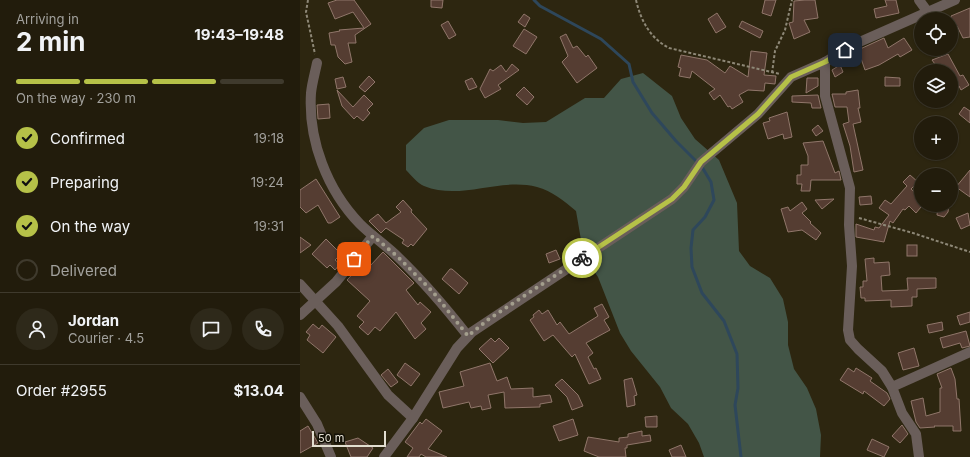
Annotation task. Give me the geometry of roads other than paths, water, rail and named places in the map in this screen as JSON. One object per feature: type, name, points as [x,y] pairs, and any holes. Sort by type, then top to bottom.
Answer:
[{"type":"street","points":[[919,0],[927,11]]},
{"type":"street","points":[[384,457],[413,418],[457,348],[468,336],[496,315],[672,199],[684,187],[698,166],[758,114],[791,77],[825,62],[855,44],[927,11],[955,0]]},
{"type":"street","points":[[825,62],[825,96],[850,188],[852,266],[848,330],[854,344],[882,371],[892,387],[902,413],[916,434],[919,457]]},
{"type":"street","points":[[317,63],[311,93],[313,124],[320,158],[333,188],[359,224],[398,257],[433,292],[468,336]]},
{"type":"street","points":[[300,315],[336,282],[373,236]]},
{"type":"street","points":[[300,284],[338,326],[388,395],[413,418]]},
{"type":"street","points":[[892,387],[970,352]]},
{"type":"street","points":[[300,397],[317,424],[332,457]]},
{"type":"waterway","points":[[534,0],[540,6],[601,39],[629,64],[633,82],[652,113],[676,141],[702,167],[711,182],[714,200],[705,217],[693,230],[691,248],[692,267],[702,293],[724,321],[737,354],[738,388],[735,405],[741,457]]}]
